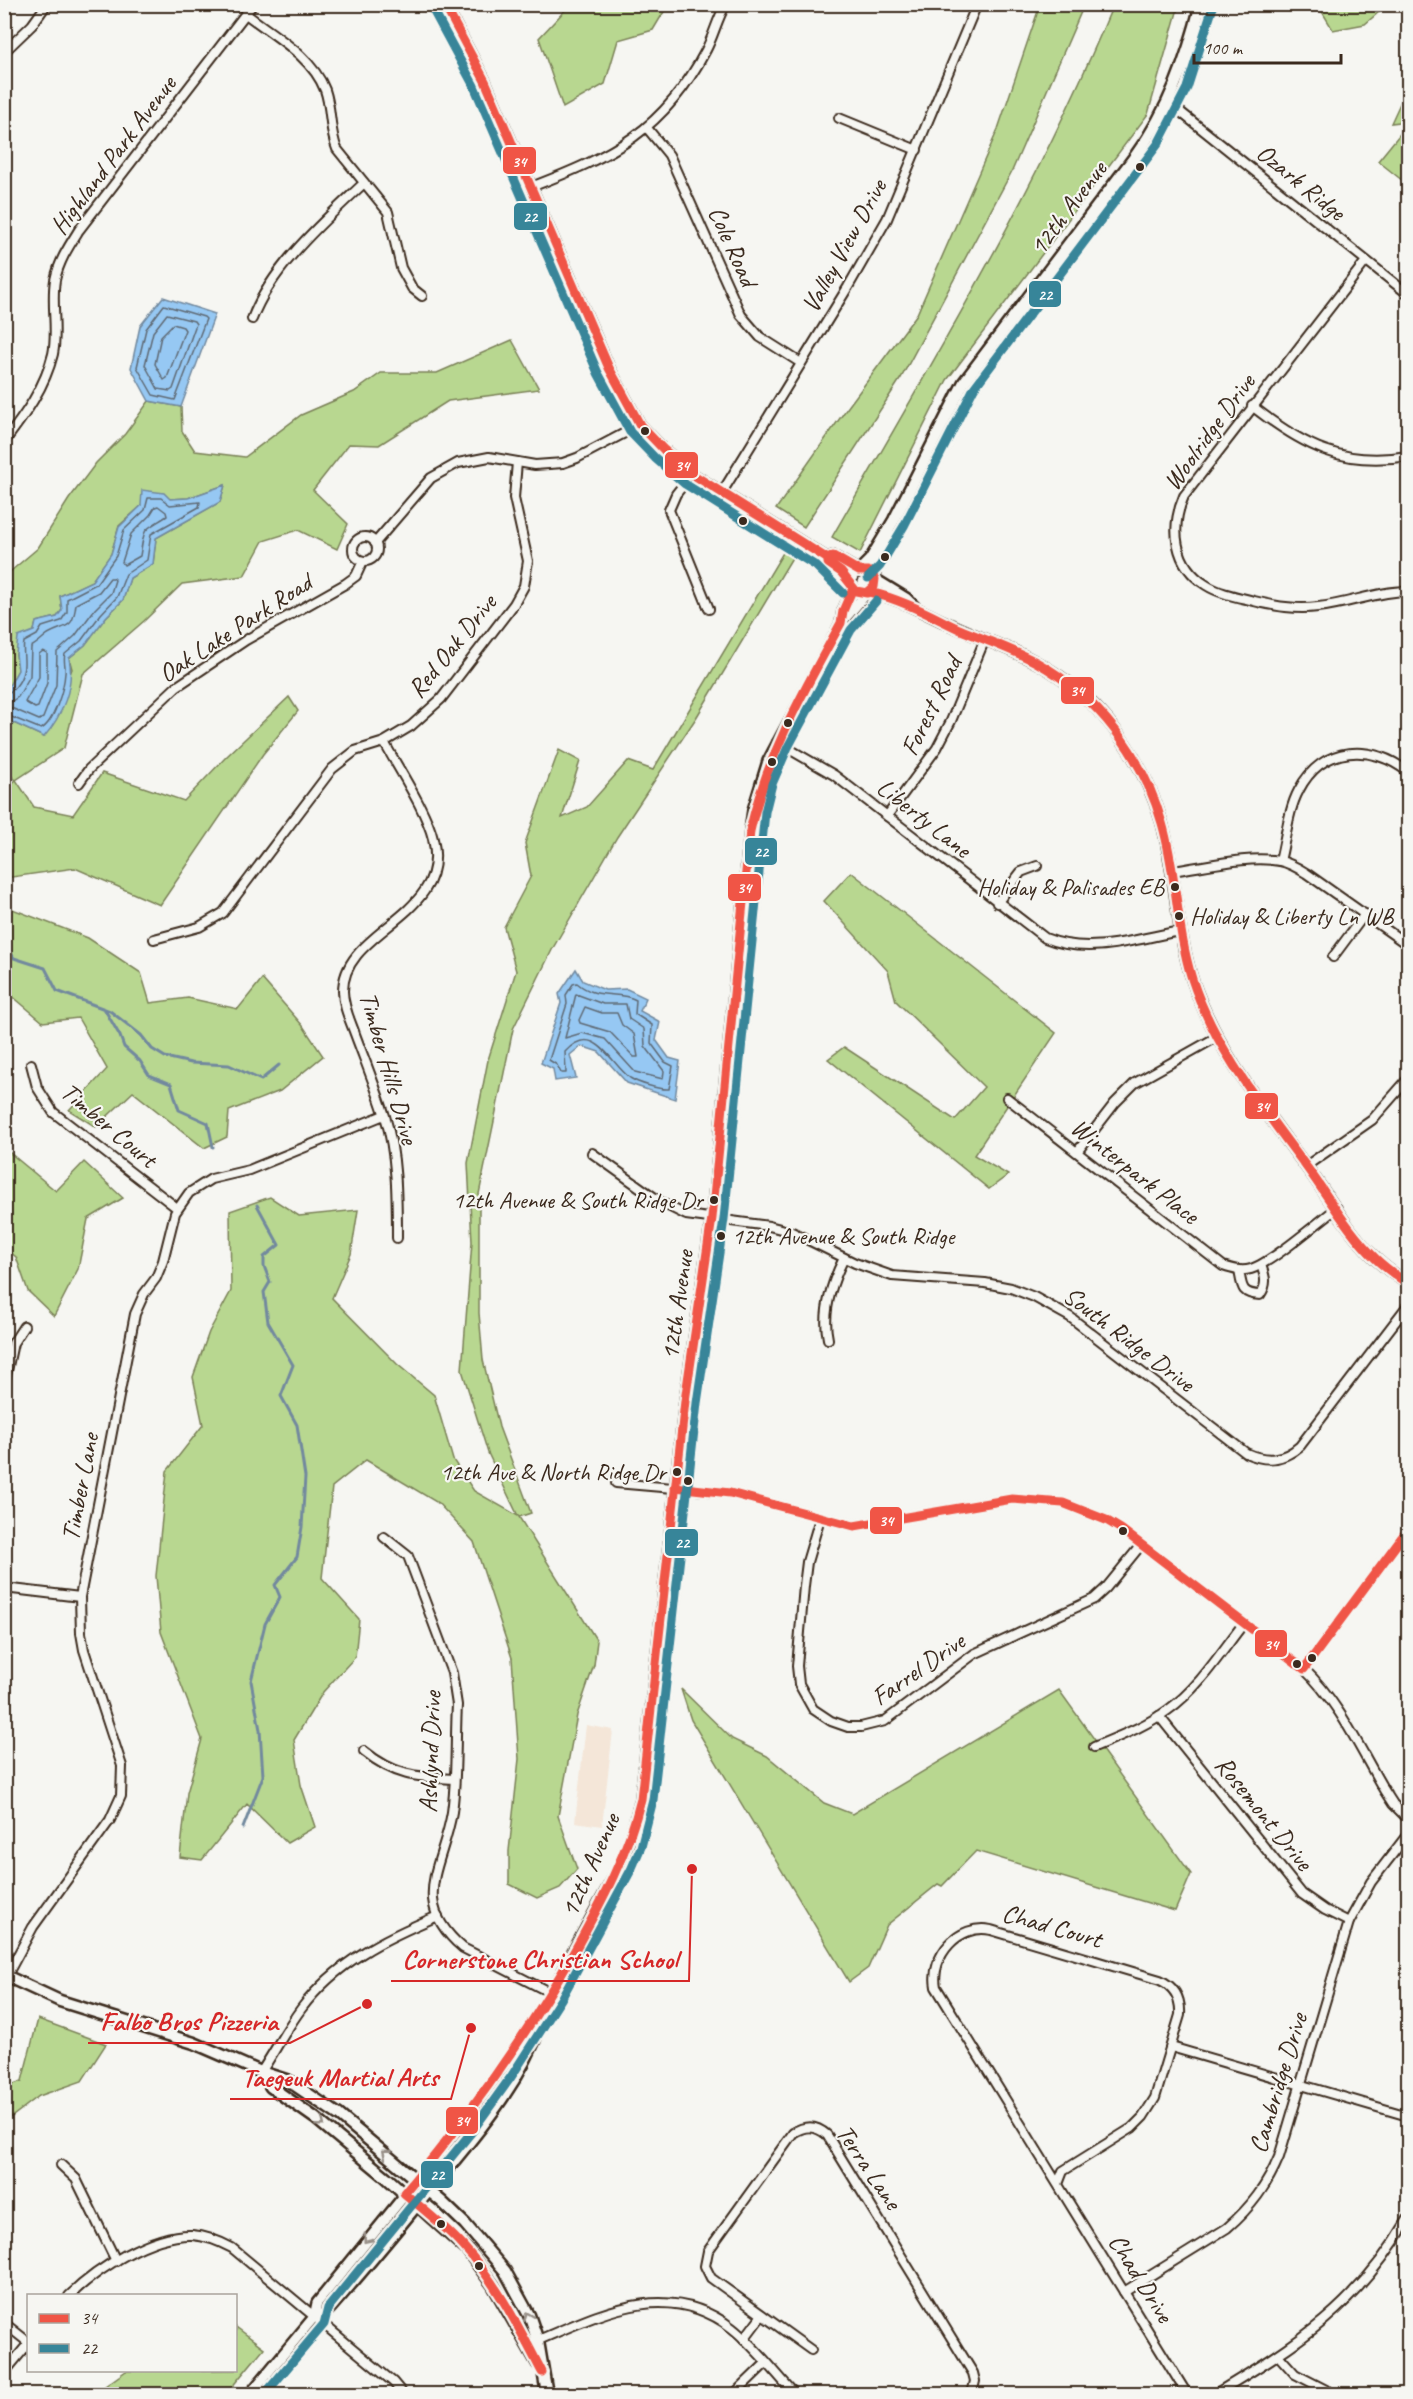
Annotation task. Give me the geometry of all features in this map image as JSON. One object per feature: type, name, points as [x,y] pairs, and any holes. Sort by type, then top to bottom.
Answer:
[{"type":"main road","name":"12th Avenue","points":[[860,570],[870,560],[894,520],[964,382],[1140,149],[1166,104],[1184,64],[1201,4]]},
{"type":"main road","name":"12th Avenue","points":[[874,578],[894,520]]},
{"type":"main road","points":[[860,570],[868,571],[874,578],[874,587],[868,592],[859,593],[853,587],[852,577],[860,570]]},
{"type":"main road","points":[[5,1977],[60,2001],[194,2043],[261,2072],[289,2081],[322,2102],[430,2191],[465,2224],[505,2271],[529,2315],[533,2343],[547,2394]]},
{"type":"main road","points":[[261,2072],[272,2087],[315,2118],[456,2239],[481,2267],[506,2307],[533,2343]]},
{"type":"street","points":[[5,50],[32,25],[47,4]]},
{"type":"street","name":"Highland Park Avenue","points":[[4,442],[20,422],[45,381],[54,351],[55,282],[60,261],[79,230],[253,4]]},
{"type":"street","points":[[444,4],[485,81],[609,368],[640,425],[692,474],[828,559],[828,563],[841,572],[853,587]]},
{"type":"street","points":[[531,187],[603,157],[647,128],[678,95],[694,70],[706,50],[726,4]]},
{"type":"street","name":"Valley View Drive","points":[[721,494],[887,219],[977,4]]},
{"type":"street","points":[[246,14],[312,67],[327,98],[332,137],[337,149],[388,212],[401,268],[412,288],[423,296]]},
{"type":"street","name":"Ozark Ridge","points":[[1166,104],[1178,110],[1408,294]]},
{"type":"street","points":[[839,118],[917,150]]},
{"type":"street","name":"Cole Road","points":[[647,128],[669,155],[741,315],[760,337],[801,363]]},
{"type":"street","points":[[252,319],[260,298],[296,252],[364,183]]},
{"type":"street","name":"Woolridge Drive","points":[[1366,261],[1184,496],[1176,521],[1176,540],[1182,559],[1189,570],[1207,586],[1219,592],[1278,606],[1317,608],[1374,594],[1408,591]]},
{"type":"street","points":[[1252,406],[1292,436],[1332,454],[1375,460],[1408,456]]},
{"type":"street","name":"Oak Lake Park Road","points":[[79,783],[97,762],[176,687],[246,640],[356,576],[363,561],[375,556],[377,548],[375,543],[423,487],[444,469],[473,459],[489,457],[535,465],[563,463],[640,425]]},
{"type":"street","name":"Red Oak Drive","points":[[154,939],[199,927],[223,913],[332,768],[355,751],[384,742],[411,726],[441,699],[519,596],[526,579],[528,561],[514,498],[517,462]]},
{"type":"street","points":[[692,474],[676,494],[669,510],[709,609]]},
{"type":"street","points":[[363,561],[354,552],[356,541],[366,537],[375,543]]},
{"type":"street","points":[[828,559],[832,556],[860,570]]},
{"type":"street","points":[[874,578],[906,598],[915,607]]},
{"type":"street","name":"12th Avenue","points":[[841,623],[843,611],[853,587]]},
{"type":"street","points":[[868,592],[915,607],[949,625],[1019,654],[1069,683],[1089,699],[1110,723],[1129,752],[1153,798],[1166,843],[1180,931],[1192,980],[1217,1037],[1246,1084],[1370,1253],[1408,1284]]},
{"type":"street","name":"12th Avenue","points":[[250,2394],[314,2317],[317,2303],[482,2097],[551,1993],[620,1865],[636,1822],[641,1800],[675,1487],[712,1218],[750,831],[761,780],[777,742],[841,623],[868,592]]},
{"type":"street","name":"Forest Road","points":[[887,816],[937,748],[951,721],[985,639]]},
{"type":"street","name":"Timber Hills Drive","points":[[384,742],[429,826],[435,852],[433,873],[425,891],[416,902],[356,956],[345,977],[344,1001],[393,1143],[397,1238]]},
{"type":"street","name":"Liberty Lane","points":[[777,742],[820,765],[1034,932],[1064,945],[1082,948],[1180,931]]},
{"type":"street","points":[[1280,861],[1296,796],[1305,780],[1317,767],[1340,755],[1361,752],[1390,759],[1408,772]]},
{"type":"street","points":[[1171,871],[1250,860],[1280,861],[1306,873],[1408,945]]},
{"type":"street","points":[[997,903],[1022,872],[1037,866]]},
{"type":"street","points":[[1334,957],[1365,914]]},
{"type":"street","points":[[1077,1152],[1115,1103],[1135,1083],[1217,1037]]},
{"type":"street","name":"Timber Court","points":[[31,1064],[37,1087],[52,1112],[177,1208]]},
{"type":"street","points":[[1306,1166],[1372,1120],[1408,1079]]},
{"type":"street","name":"Winterpark Place","points":[[1007,1098],[1223,1266],[1239,1270]]},
{"type":"street","points":[[177,1208],[189,1193],[211,1179],[249,1170],[384,1115]]},
{"type":"street","name":"South Ridge Drive","points":[[592,1153],[673,1210],[686,1215],[769,1226],[792,1232],[844,1258],[892,1276],[985,1283],[1011,1288],[1034,1297],[1070,1317],[1246,1454],[1267,1460],[1286,1456],[1300,1446],[1408,1305]]},
{"type":"street","name":"Timber Lane","points":[[5,1977],[33,1927],[110,1820],[121,1796],[122,1766],[84,1650],[80,1597],[135,1314],[163,1261],[177,1208]]},
{"type":"street","points":[[1261,1264],[1266,1279],[1265,1288],[1260,1295],[1249,1294],[1243,1289],[1239,1270],[1252,1269],[1261,1264],[1337,1208]]},
{"type":"street","points":[[828,1339],[826,1332],[830,1289],[844,1258]]},
{"type":"street","points":[[4,1384],[12,1343],[24,1326]]},
{"type":"street","points":[[616,1483],[730,1493],[777,1503],[820,1518],[854,1526],[1012,1499],[1049,1501],[1078,1508],[1106,1520],[1141,1545],[1244,1623],[1319,1684],[1333,1703],[1384,1790],[1408,1819]]},
{"type":"street","name":"Farrel Drive","points":[[820,1518],[807,1562],[797,1674],[802,1692],[813,1708],[831,1721],[848,1727],[869,1726],[885,1721],[974,1654],[1094,1599],[1106,1588],[1141,1545]]},
{"type":"street","points":[[1304,1670],[1408,1529]]},
{"type":"street","name":"Ashlynd Drive","points":[[384,1537],[408,1556],[452,1673],[457,1705],[452,1811],[433,1875],[433,1902],[438,1916],[452,1939],[463,1948],[551,1993]]},
{"type":"street","points":[[4,1588],[80,1597]]},
{"type":"street","points":[[1094,1747],[1137,1729],[1170,1709],[1194,1686],[1244,1623]]},
{"type":"street","name":"Rosemont Drive","points":[[1159,1716],[1302,1894],[1325,1910],[1349,1922]]},
{"type":"street","points":[[364,1751],[379,1764],[402,1774],[454,1779]]},
{"type":"street","name":"Cambridge Drive","points":[[1124,2292],[1227,2228],[1253,2204],[1271,2176],[1279,2157],[1349,1922],[1371,1882],[1408,1834]]},
{"type":"street","points":[[261,2072],[302,2008],[337,1971],[373,1946],[438,1916]]},
{"type":"street","name":"Chad Court","points":[[983,1928],[1166,1983],[1176,1992],[1181,2008],[1155,2098],[1143,2117],[1132,2128],[1063,2171],[1058,2184],[936,1987],[936,1967],[955,1938],[969,1929],[983,1928]]},
{"type":"street","name":"12th Avenue","points":[[314,2317],[327,2312],[474,2138],[513,2081],[544,2018],[551,1993]]},
{"type":"street","points":[[1171,2047],[1408,2116]]},
{"type":"street","name":"Terra Lane","points":[[811,2350],[711,2278],[705,2266],[708,2251],[794,2133],[806,2127],[814,2127],[826,2135],[973,2373],[975,2381],[972,2394]]},
{"type":"street","points":[[61,2165],[76,2179],[116,2261]]},
{"type":"street","name":"Chad Drive","points":[[1058,2184],[1187,2394]]},
{"type":"street","points":[[1215,2394],[1318,2327],[1359,2288],[1396,2241],[1408,2219]]},
{"type":"street","points":[[70,2294],[86,2280],[116,2261],[169,2238],[188,2235],[208,2237],[232,2248],[393,2382],[403,2394]]},
{"type":"street","points":[[533,2343],[606,2313],[633,2305],[670,2302],[699,2309],[716,2318],[744,2339],[795,2394]]},
{"type":"street","points":[[744,2339],[762,2315]]},
{"type":"street","points":[[4,2322],[27,2342]]},
{"type":"street","points":[[4,2373],[27,2344]]},
{"type":"street","points":[[1278,2355],[1295,2374],[1334,2394]]},
{"type":"street","points":[[734,2394],[766,2363]]},
{"type":"shaded area","points":[[586,1725],[613,1730],[602,1826],[575,1822]]},
{"type":"green space","points":[[570,5],[668,5],[653,30],[618,40],[605,84],[563,108],[539,38]]},
{"type":"green space","points":[[1040,5],[1084,5],[1012,171],[901,378],[804,527],[776,509],[917,314],[998,129]]},
{"type":"green space","points":[[1113,5],[1179,5],[1148,114],[947,380],[860,553],[832,537],[945,341],[1017,209],[1083,74]]},
{"type":"green space","points":[[1318,5],[1387,5],[1365,24],[1333,30]]},
{"type":"green space","points":[[1408,86],[1408,121],[1391,123]]},
{"type":"green space","points":[[1408,124],[1408,185],[1378,161]]},
{"type":"green space","points":[[512,340],[539,389],[448,401],[379,445],[349,444],[313,490],[348,524],[337,549],[298,530],[263,541],[244,576],[182,584],[144,621],[83,674],[64,748],[16,780],[5,771],[5,719],[44,737],[72,669],[69,658],[85,645],[106,617],[123,600],[130,578],[153,564],[156,538],[220,502],[225,485],[188,498],[170,499],[141,506],[119,526],[111,554],[92,581],[60,596],[62,610],[57,617],[36,622],[34,631],[16,654],[18,670],[5,693],[5,576],[38,548],[69,499],[96,463],[125,434],[149,401],[181,407],[182,431],[195,451],[245,457],[301,415],[354,392],[381,373],[437,373]]},
{"type":"green space","points":[[784,551],[793,556],[696,718],[617,837],[553,948],[513,1029],[479,1194],[479,1313],[483,1360],[499,1427],[531,1513],[519,1517],[597,1641],[594,1665],[577,1715],[558,1816],[577,1869],[560,1888],[537,1898],[509,1884],[509,1851],[519,1759],[512,1658],[474,1542],[438,1503],[366,1460],[332,1487],[322,1578],[359,1619],[355,1657],[323,1692],[294,1740],[301,1785],[315,1827],[287,1843],[247,1804],[202,1860],[180,1857],[187,1793],[202,1739],[161,1632],[156,1576],[167,1471],[203,1425],[193,1377],[209,1332],[231,1291],[230,1211],[270,1197],[299,1216],[358,1210],[351,1254],[332,1298],[397,1364],[434,1395],[453,1460],[474,1491],[518,1516],[488,1453],[462,1370],[472,1242],[468,1163],[488,1060],[516,971],[504,927],[531,876],[525,843],[559,750],[580,761],[562,818],[587,807],[628,761],[653,770]]},
{"type":"green space","points":[[289,697],[298,711],[263,754],[160,905],[75,868],[5,878],[5,789],[16,780],[34,807],[73,815],[102,773],[184,801]]},
{"type":"green space","points":[[851,872],[1056,1033],[974,1155],[1008,1175],[989,1189],[828,1059],[844,1047],[955,1120],[984,1087],[896,1001],[888,971],[824,901]]},
{"type":"green space","points":[[4,901],[7,907],[88,938],[141,973],[150,1003],[188,998],[238,1009],[262,979],[303,1026],[323,1056],[280,1091],[229,1111],[227,1137],[204,1148],[133,1092],[96,1127],[69,1110],[107,1069],[78,1018],[43,1022],[5,990]]},
{"type":"green space","points":[[4,1148],[56,1191],[84,1162],[123,1198],[88,1219],[78,1269],[54,1316],[28,1291],[16,1257],[5,1248]]},
{"type":"green space","points":[[681,1689],[732,1739],[767,1756],[824,1803],[852,1814],[1059,1690],[1191,1874],[1175,1911],[976,1851],[942,1886],[938,1884],[887,1925],[868,1968],[849,1982],[691,1720]]},
{"type":"green space","points":[[38,2019],[106,2044],[82,2081],[39,2096],[5,2122],[5,2087],[22,2081]]},
{"type":"green space","points":[[237,2328],[264,2348],[226,2394],[94,2394],[125,2372],[237,2372]]},
{"type":"water","points":[[163,297],[215,314],[181,407],[149,401],[131,368],[140,326]]},
{"type":"water","points":[[225,485],[220,502],[156,538],[153,564],[130,578],[123,600],[106,617],[85,645],[69,658],[70,679],[66,700],[44,737],[5,719],[5,693],[18,670],[16,654],[18,637],[34,631],[36,622],[57,617],[62,610],[60,596],[92,581],[111,554],[119,527],[141,506],[142,490],[164,493],[170,499],[188,498]]},
{"type":"water","points":[[576,969],[583,981],[605,990],[627,989],[646,998],[640,1011],[660,1022],[656,1040],[669,1058],[680,1061],[675,1099],[627,1083],[599,1052],[581,1046],[570,1055],[576,1078],[555,1081],[553,1069],[541,1063],[561,1003],[559,994]]},
{"type":"waterway","points":[[4,948],[9,950],[14,958],[45,968],[57,991],[110,1011],[141,1035],[152,1049],[165,1057],[191,1063],[229,1065],[261,1080],[279,1065]]},
{"type":"waterway","points":[[105,1010],[124,1047],[140,1061],[149,1075],[171,1084],[179,1110],[208,1123],[213,1147]]},
{"type":"waterway","points":[[243,1828],[263,1776],[260,1730],[251,1681],[265,1624],[280,1597],[275,1585],[297,1557],[302,1527],[305,1477],[297,1425],[281,1396],[293,1365],[268,1322],[264,1292],[270,1282],[264,1266],[264,1257],[279,1245],[257,1205]]},
{"type":"transit line","name":"34","points":[[444,4],[485,81],[609,368],[640,425],[692,474],[828,559]]},
{"type":"transit line","name":"22","points":[[868,578],[880,566],[904,526],[974,388],[1158,144],[1187,88],[1213,7]]},
{"type":"transit line","name":"22","points":[[433,10],[474,86],[598,373],[630,432],[685,484],[816,566],[843,593]]},
{"type":"transit line","name":"34","points":[[833,556],[859,571],[868,571],[875,579],[874,587],[867,593],[856,591],[841,572],[828,563],[828,559],[833,556]]},
{"type":"transit line","name":"34","points":[[542,2372],[507,2306],[475,2260],[449,2232],[404,2193],[473,2106],[537,2014],[604,1895],[622,1858],[636,1819],[641,1799],[685,1401],[712,1218],[750,831],[757,803],[777,749],[800,698],[841,623],[843,611],[853,588]]},
{"type":"transit line","name":"34","points":[[869,592],[904,603],[1036,662],[1079,692],[1115,730],[1143,774],[1154,798],[1167,842],[1187,960],[1202,1005],[1214,1030],[1242,1078],[1348,1226],[1375,1258],[1408,1284]]},
{"type":"transit line","name":"22","points":[[265,2394],[324,2324],[328,2308],[470,2134],[511,2077],[561,1999],[631,1870],[641,1847],[653,1800],[697,1403],[724,1219],[765,812],[772,784],[788,747],[851,630],[876,601]]},
{"type":"transit line","name":"34","points":[[675,1487],[730,1493],[854,1526],[1012,1499],[1063,1503],[1106,1520],[1121,1529],[1304,1669],[1408,1529]]},
{"type":"place","name":"Holiday & Palisades EB","points":[[1175,887]]},
{"type":"place","name":"Holiday & Liberty Ln WB","points":[[1179,916]]},
{"type":"place","name":"12th Avenue & South Ridge Dr","points":[[714,1200]]},
{"type":"place","name":"12th Avenue & South Ridge","points":[[721,1236]]},
{"type":"place","name":"12th Ave & North Ridge Dr","points":[[677,1472]]},
{"type":"place","name":"Cornerstone Christian School","points":[[692,1869]]},
{"type":"place","name":"Falbo Bros Pizzeria","points":[[367,2004]]},
{"type":"place","name":"Taegeuk Martial Arts","points":[[471,2028]]}]
